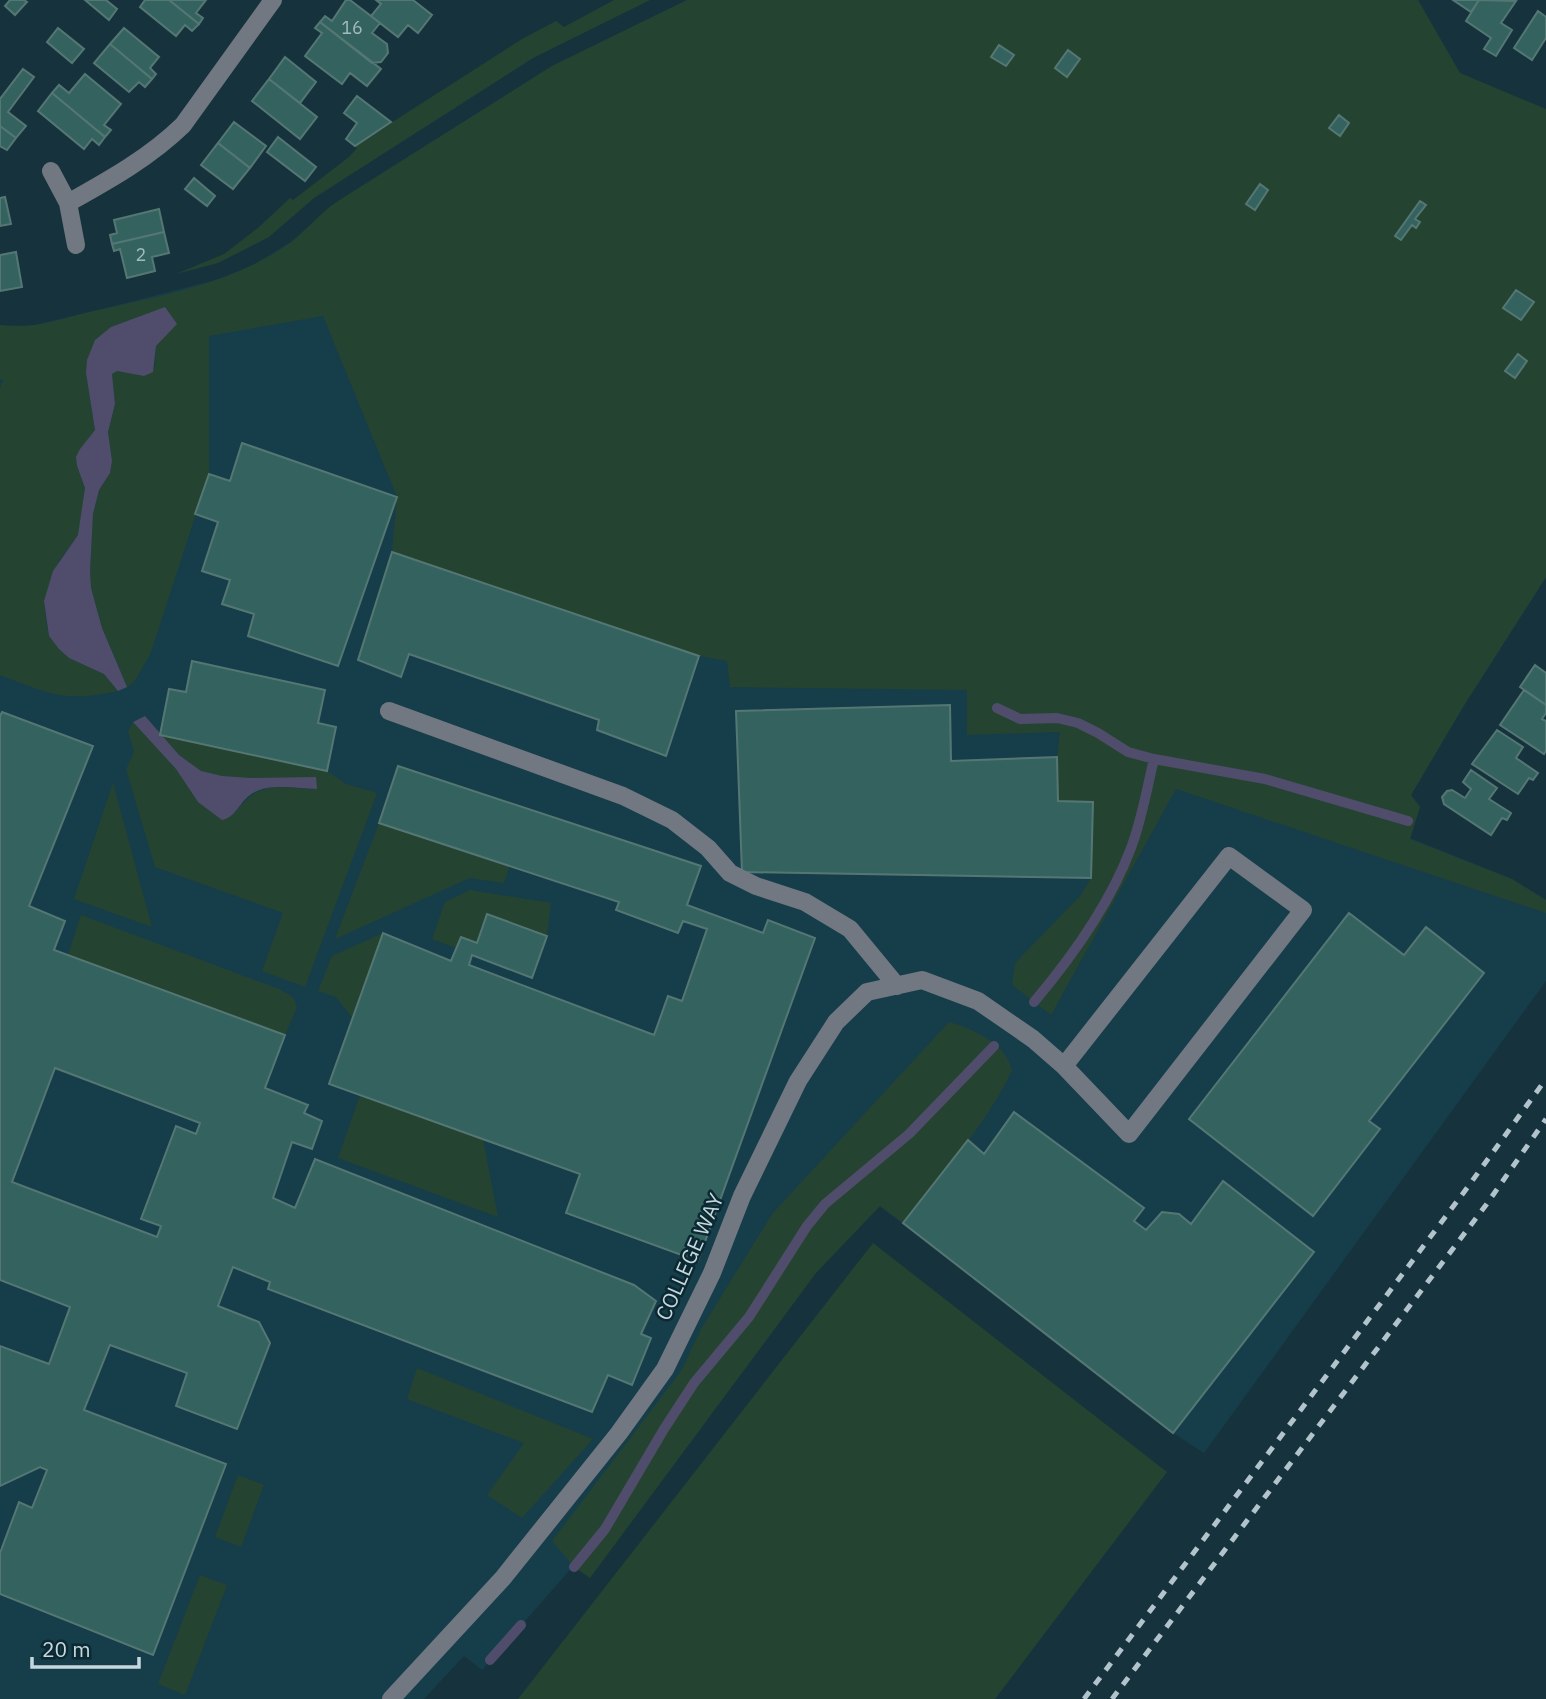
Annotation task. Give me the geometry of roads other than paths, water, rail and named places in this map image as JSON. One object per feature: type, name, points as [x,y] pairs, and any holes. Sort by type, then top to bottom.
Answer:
[{"type":"street","points":[[68,203],[166,142],[183,125],[273,0]]},
{"type":"street","points":[[51,172],[68,203],[76,245]]},
{"type":"street","points":[[389,711],[623,796],[672,820],[708,848],[730,873],[756,886],[805,902],[850,929],[897,986]]},
{"type":"street","name":"COLLEGE WAY","points":[[391,1699],[503,1578],[619,1433],[665,1369],[712,1273],[742,1196],[797,1081],[836,1023],[867,992],[922,980],[978,1001],[1033,1039],[1064,1066],[1129,1134],[1303,910],[1229,856],[1064,1066]]},
{"type":"waterway","points":[[997,708],[1020,719],[1057,718],[1078,723],[1128,752],[1154,759]]},
{"type":"waterway","points":[[1034,1002],[1076,948],[1122,869],[1135,837],[1154,759],[1265,779],[1408,821]]},
{"type":"waterway","points":[[574,1567],[605,1529],[694,1383],[749,1317],[807,1226],[825,1204],[909,1134],[994,1046]]},
{"type":"waterway","points":[[490,1660],[521,1625]]},
{"type":"railway","points":[[1084,1699],[1546,1079]]},
{"type":"railway","points":[[1112,1699],[1486,1205],[1546,1119]]}]
